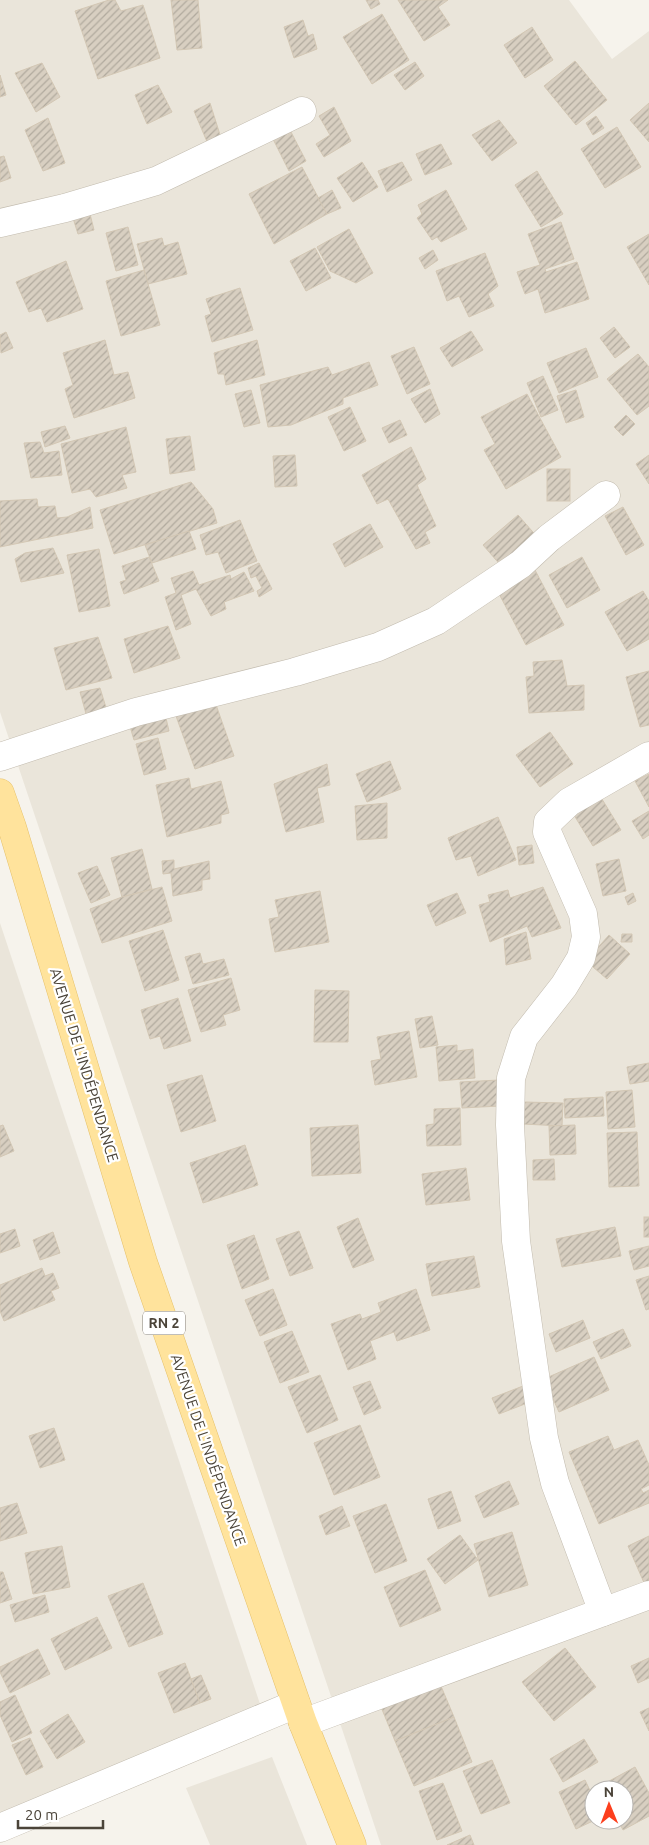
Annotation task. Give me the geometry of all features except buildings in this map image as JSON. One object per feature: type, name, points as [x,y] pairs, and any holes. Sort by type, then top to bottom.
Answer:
[{"type":"main road","name":"AVENUE DE L'INDÉPENDANCE","points":[[0,793],[6,827],[143,1262],[299,1713],[352,1845]]},
{"type":"street","points":[[0,223],[65,208],[156,181],[302,111]]},
{"type":"street","points":[[0,757],[136,712],[295,672],[378,647],[436,621],[521,564],[549,538],[606,495]]},
{"type":"street","points":[[603,1612],[555,1482],[544,1438],[516,1241],[510,1126],[511,1078],[524,1037],[564,986],[581,958],[586,938],[583,914],[547,832],[548,822],[569,802],[649,756]]},
{"type":"street","points":[[0,1828],[299,1713],[649,1595]]},
{"type":"shaded area","points":[[0,0],[569,0],[612,59],[649,31],[649,1845],[381,1845],[0,712]]},
{"type":"shaded area","points":[[0,923],[264,1716],[0,1816]]},
{"type":"shaded area","points":[[272,1757],[307,1845],[210,1845],[186,1788]]}]
